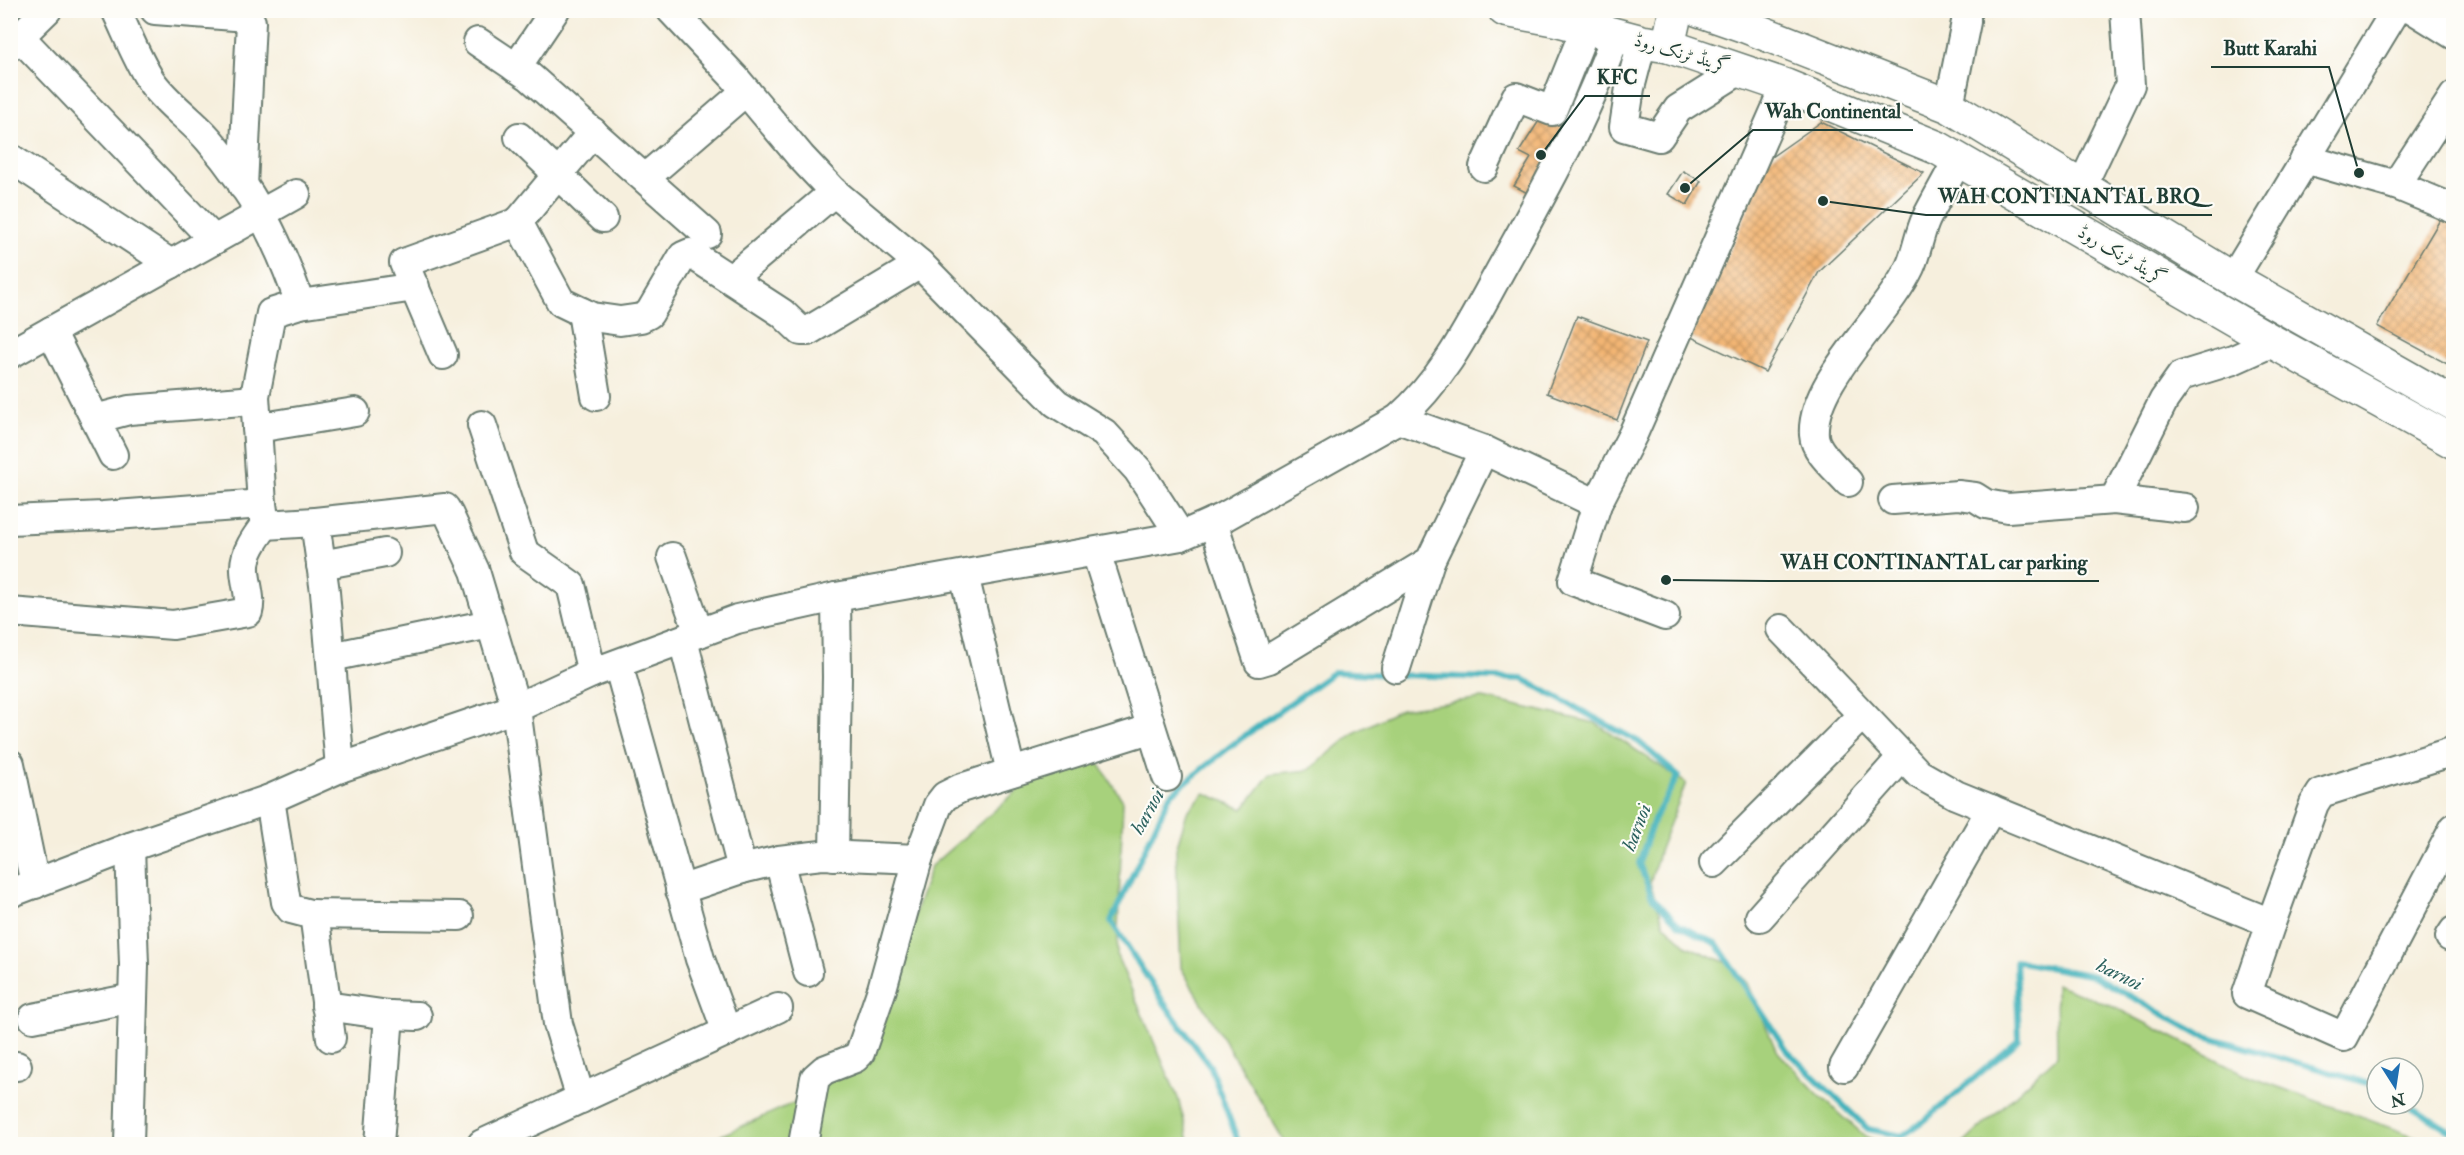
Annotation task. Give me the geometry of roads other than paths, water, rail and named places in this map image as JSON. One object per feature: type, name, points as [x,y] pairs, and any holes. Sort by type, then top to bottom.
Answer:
[{"type":"highway","name":"گرینڈ ٹرنک روڈ","points":[[1505,10],[1628,37],[1740,70],[1786,86],[1958,159],[2273,342],[2454,442]]},
{"type":"highway","points":[[1628,37],[1676,10]]},
{"type":"highway","name":"گرینڈ ٹرنک روڈ","points":[[1699,10],[1747,18],[1948,106],[2233,279],[2454,404]]},
{"type":"street","points":[[116,10],[150,79],[164,97],[209,140],[263,214],[286,262],[300,304]]},
{"type":"street","points":[[155,10],[248,17],[251,22],[243,186]]},
{"type":"street","points":[[516,68],[555,10]]},
{"type":"street","points":[[671,10],[746,91],[801,157],[834,192],[920,264],[1056,403],[1104,433],[1138,470],[1182,536]]},
{"type":"street","points":[[1948,106],[1966,22],[1966,10]]},
{"type":"street","points":[[2081,188],[2130,85],[2125,10]]},
{"type":"street","points":[[2233,279],[2396,10]]},
{"type":"street","points":[[2414,10],[2454,35]]},
{"type":"street","points":[[29,24],[214,240]]},
{"type":"street","points":[[1628,37],[1630,88],[1624,127],[1659,137],[1678,109],[1740,70]]},
{"type":"street","points":[[1484,167],[1516,97],[1552,111],[1628,37]]},
{"type":"street","points":[[10,764],[23,889],[130,847],[270,799],[340,768],[516,708],[605,668],[737,619],[836,597],[1182,536],[1213,522],[1338,455],[1398,419],[1422,397],[1447,365],[1466,333],[1546,190],[1603,68],[1628,37]]},
{"type":"street","points":[[478,42],[530,77],[707,234]]},
{"type":"street","points":[[1665,616],[1573,580],[1597,504],[1633,434],[1786,86]]},
{"type":"street","points":[[645,178],[746,91]]},
{"type":"street","points":[[2396,185],[2454,96]]},
{"type":"street","points":[[443,355],[404,263],[518,222],[593,132]]},
{"type":"street","points":[[519,138],[603,218]]},
{"type":"street","points":[[10,158],[171,264]]},
{"type":"street","points":[[1848,482],[1820,450],[1814,437],[1814,421],[1830,380],[1880,314],[1909,268],[1926,221],[1958,159]]},
{"type":"street","points":[[2305,159],[2396,185],[2454,209]]},
{"type":"street","points":[[731,279],[834,192]]},
{"type":"street","points":[[10,354],[296,194]]},
{"type":"street","points":[[518,222],[561,302],[592,317],[620,321],[641,318],[649,314],[683,256],[690,253],[782,313],[801,331],[808,331],[920,264]]},
{"type":"street","points":[[10,612],[173,626],[248,612],[250,606],[244,566],[263,515],[255,400],[271,313],[300,304],[415,287]]},
{"type":"street","points":[[582,312],[596,396]]},
{"type":"street","points":[[51,331],[113,455]]},
{"type":"street","points":[[2114,500],[2164,400],[2181,376],[2233,360],[2273,342]]},
{"type":"street","points":[[95,419],[129,410],[255,400]]},
{"type":"street","points":[[257,428],[355,412]]},
{"type":"street","points":[[1398,419],[1484,450],[1597,504]]},
{"type":"street","points":[[482,424],[524,552],[571,585],[605,668],[680,890],[700,959],[727,1032]]},
{"type":"street","points":[[1396,668],[1430,561],[1484,450]]},
{"type":"street","points":[[1893,500],[1958,495],[1975,497],[1986,504],[2008,508],[2114,500],[2185,508]]},
{"type":"street","points":[[10,520],[103,516],[263,515],[315,522],[444,508],[475,572],[516,708],[558,1024],[581,1099]]},
{"type":"street","points":[[315,522],[331,657],[340,768]]},
{"type":"street","points":[[1213,522],[1259,662],[1269,659],[1430,561]]},
{"type":"street","points":[[1096,552],[1167,777]]},
{"type":"street","points":[[321,565],[385,553]]},
{"type":"street","points":[[672,557],[742,869]]},
{"type":"street","points":[[964,575],[1011,772]]},
{"type":"street","points":[[834,856],[836,597]]},
{"type":"street","points":[[331,657],[490,624]]},
{"type":"street","points":[[1781,629],[1919,774],[1956,795],[2271,923]]},
{"type":"street","points":[[1714,863],[1862,715]]},
{"type":"street","points":[[803,1144],[815,1078],[824,1070],[855,1058],[860,1053],[882,989],[918,859],[938,805],[945,796],[961,788],[1150,729]]},
{"type":"street","points":[[2454,751],[2321,794],[2314,804],[2247,994],[2344,1037],[2454,828]]},
{"type":"street","points":[[1760,917],[1902,756]]},
{"type":"street","points":[[270,799],[286,902],[291,909],[314,914],[459,916]]},
{"type":"street","points":[[1845,1067],[1991,809]]},
{"type":"street","points":[[129,1144],[133,998],[130,847]]},
{"type":"street","points":[[680,890],[742,869],[779,860],[822,855],[918,859]]},
{"type":"street","points":[[779,860],[808,972]]},
{"type":"street","points":[[314,914],[331,1038]]},
{"type":"street","points":[[33,1018],[133,998]]},
{"type":"street","points":[[326,1006],[417,1017]]},
{"type":"street","points":[[482,1144],[778,1008]]},
{"type":"street","points":[[379,1144],[389,1015]]},
{"type":"waterway","name":"harnoi","points":[[1239,1144],[1210,1066],[1164,1003],[1111,921],[1170,795],[1232,745],[1334,672],[1391,675]]},
{"type":"waterway","name":"harnoi","points":[[1401,675],[1523,679],[1639,742],[1678,776],[1654,819],[1639,863],[1652,897],[1679,925],[1717,944],[1787,1051],[1868,1129],[1902,1136],[1924,1121],[2019,1040],[2016,961],[2094,976],[2199,1034],[2365,1082]]},
{"type":"waterway","name":"harnoi","points":[[2425,1115],[2454,1133]]},
{"type":"place","name":"KFC","points":[[1541,155]]},
{"type":"place","name":"Butt Karahi","points":[[2359,173]]},
{"type":"place","name":"Wah Continental","points":[[1685,188]]},
{"type":"place","name":"WAH CONTINANTAL BRQ","points":[[1823,201]]},
{"type":"place","name":"WAH CONTINANTAL car parking","points":[[1666,580]]}]
